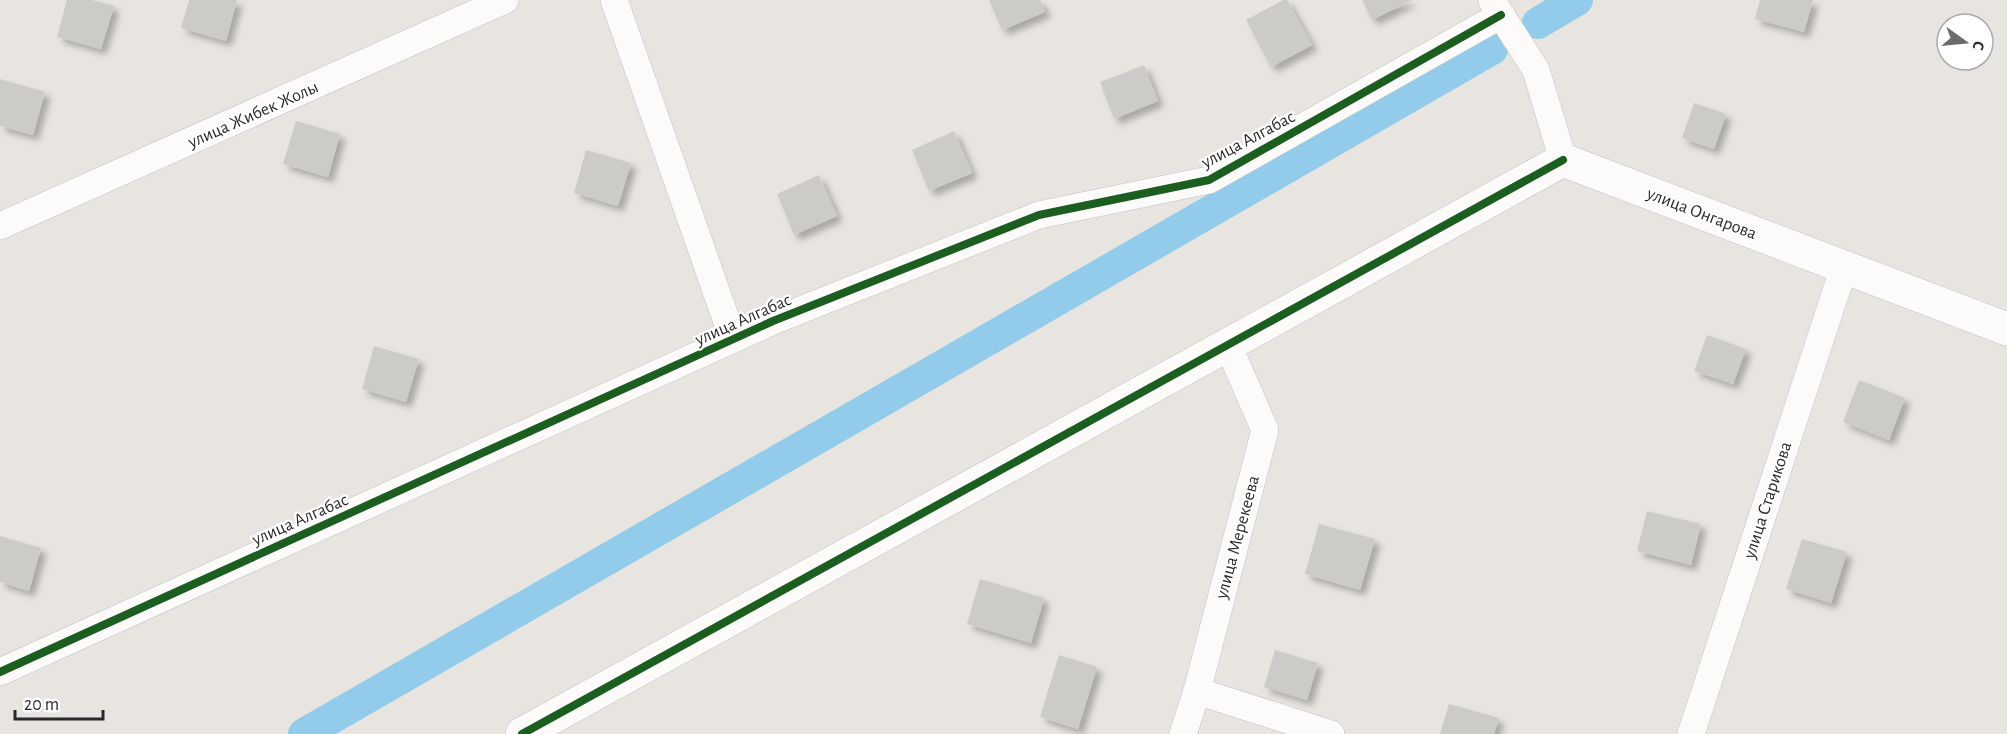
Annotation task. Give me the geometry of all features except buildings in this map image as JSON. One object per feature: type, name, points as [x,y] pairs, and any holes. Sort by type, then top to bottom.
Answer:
[{"type":"street","name":"улица Жибек Жолы","points":[[0,226],[505,0]]},
{"type":"street","points":[[614,0],[733,339]]},
{"type":"street","points":[[522,734],[1563,160],[1536,70],[1496,7]]},
{"type":"street","name":"улица Алгабас","points":[[0,672],[733,339],[1039,215],[1209,180],[1496,7]]},
{"type":"street","name":"улица Онгарова","points":[[1563,160],[2007,328]]},
{"type":"street","name":"улица Старикова","points":[[1691,734],[1844,267]]},
{"type":"street","name":"улица Мерекеева","points":[[1183,734],[1197,691],[1265,430],[1228,345]]},
{"type":"street","points":[[1197,691],[1331,734]]},
{"type":"waterway","points":[[1538,23],[1577,0]]},
{"type":"waterway","points":[[304,734],[1492,49]]},
{"type":"cycle path","points":[[0,672],[773,321],[1039,215],[1209,180],[1501,15]]},
{"type":"cycle path","points":[[522,734],[1563,160]]}]
